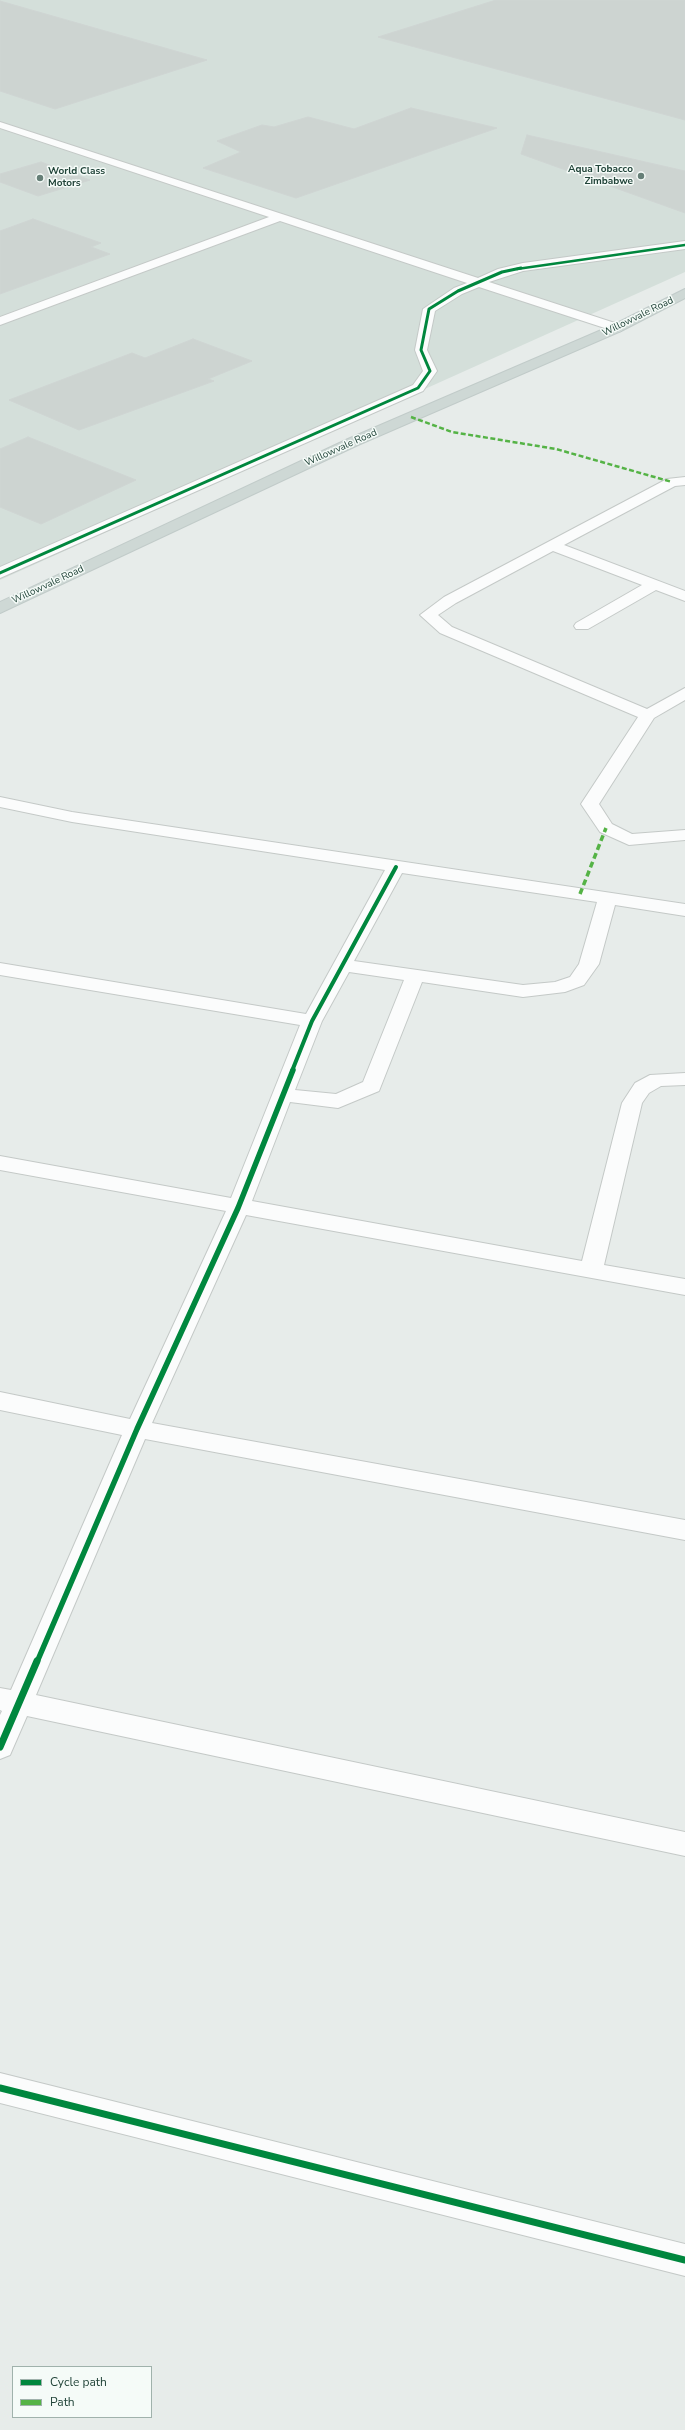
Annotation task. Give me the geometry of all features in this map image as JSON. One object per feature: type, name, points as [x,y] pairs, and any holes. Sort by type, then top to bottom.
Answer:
[{"type":"main road","name":"Willowvale Road","points":[[0,608],[354,442],[617,328],[685,293]]},
{"type":"street","points":[[0,125],[278,218],[617,328]]},
{"type":"street","points":[[0,321],[278,218]]},
{"type":"street","points":[[0,573],[418,388],[430,371],[421,350],[428,309],[476,282],[523,267],[685,245]]},
{"type":"street","points":[[648,715],[446,630],[428,616],[450,600],[672,482],[685,481]]},
{"type":"street","points":[[552,546],[685,596]]},
{"type":"street","points":[[582,626],[654,585]]},
{"type":"street","points":[[685,693],[648,715],[590,804],[606,828],[629,840],[685,835]]},
{"type":"street","points":[[0,802],[72,817],[685,910]]},
{"type":"street","points":[[0,1747],[10,1702],[238,1208],[312,1021],[396,867]]},
{"type":"street","points":[[343,965],[523,991],[558,988],[577,981],[589,964],[608,898]]},
{"type":"street","points":[[0,969],[312,1021]]},
{"type":"street","points":[[283,1095],[338,1101],[372,1086],[415,976]]},
{"type":"street","points":[[591,1271],[632,1103],[642,1088],[657,1080],[685,1079]]},
{"type":"street","points":[[0,1163],[238,1208],[685,1287]]},
{"type":"street","points":[[0,1401],[137,1429],[685,1530]]},
{"type":"street","points":[[10,1702],[685,1844]]},
{"type":"street","points":[[0,2088],[685,2260]]},
{"type":"shaded area","points":[[0,0],[685,0],[685,272],[0,580]]},
{"type":"building","points":[[496,0],[685,0],[685,120],[378,37]]},
{"type":"building","points":[[0,1],[207,60],[55,109],[0,91]]},
{"type":"building","points":[[411,108],[497,128],[296,198],[203,168],[241,152],[217,141],[262,125],[274,127],[308,117],[354,129]]},
{"type":"building","points":[[527,135],[685,171],[685,213],[521,154]]},
{"type":"building","points":[[41,162],[90,180],[38,196],[0,182],[0,174]]},
{"type":"building","points":[[33,219],[101,243],[91,247],[110,254],[0,294],[0,231]]},
{"type":"building","points":[[193,339],[252,361],[208,379],[214,381],[79,430],[9,400],[132,353],[145,358]]},
{"type":"building","points":[[28,437],[136,480],[41,524],[0,507],[0,449]]},
{"type":"marked path","points":[[411,417],[452,432],[556,449],[672,482]]},
{"type":"marked path","points":[[580,894],[606,828]]},
{"type":"cycle path","points":[[0,573],[418,388],[430,371],[421,350],[429,309],[458,291],[502,272],[523,267],[685,245]]},
{"type":"cycle path","points":[[0,1747],[137,1429],[238,1208],[312,1021],[396,867]]},
{"type":"cycle path","points":[[0,2088],[685,2260]]},
{"type":"place","name":"Aqua Tobacco Zimbabwe","points":[[641,176]]},
{"type":"place","name":"World Class Motors","points":[[40,178]]}]
